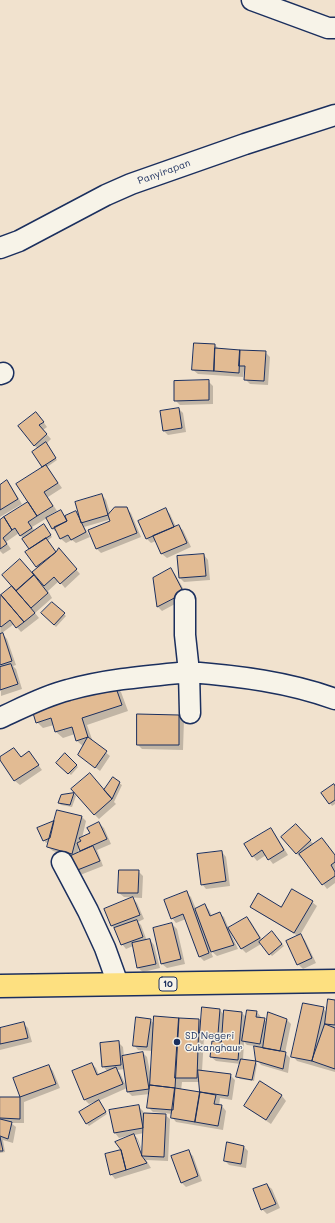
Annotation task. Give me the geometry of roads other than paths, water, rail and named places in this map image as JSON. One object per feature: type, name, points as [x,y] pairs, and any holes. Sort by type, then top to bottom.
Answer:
[{"type":"highway","name":"10","points":[[0,986],[335,981]]},
{"type":"street","points":[[252,0],[256,3],[328,28],[335,28]]},
{"type":"street","name":"Panyirapan","points":[[0,248],[19,241],[106,195],[131,184],[245,144],[335,115]]},
{"type":"street","points":[[186,600],[185,635],[189,672],[190,714]]},
{"type":"street","points":[[0,718],[66,690],[130,677],[189,672],[268,681],[303,688],[335,699]]},
{"type":"street","points":[[62,862],[88,911],[105,948],[118,984]]},
{"type":"place","name":"SD Negeri Cukanghaur","points":[[177,1042]]}]
